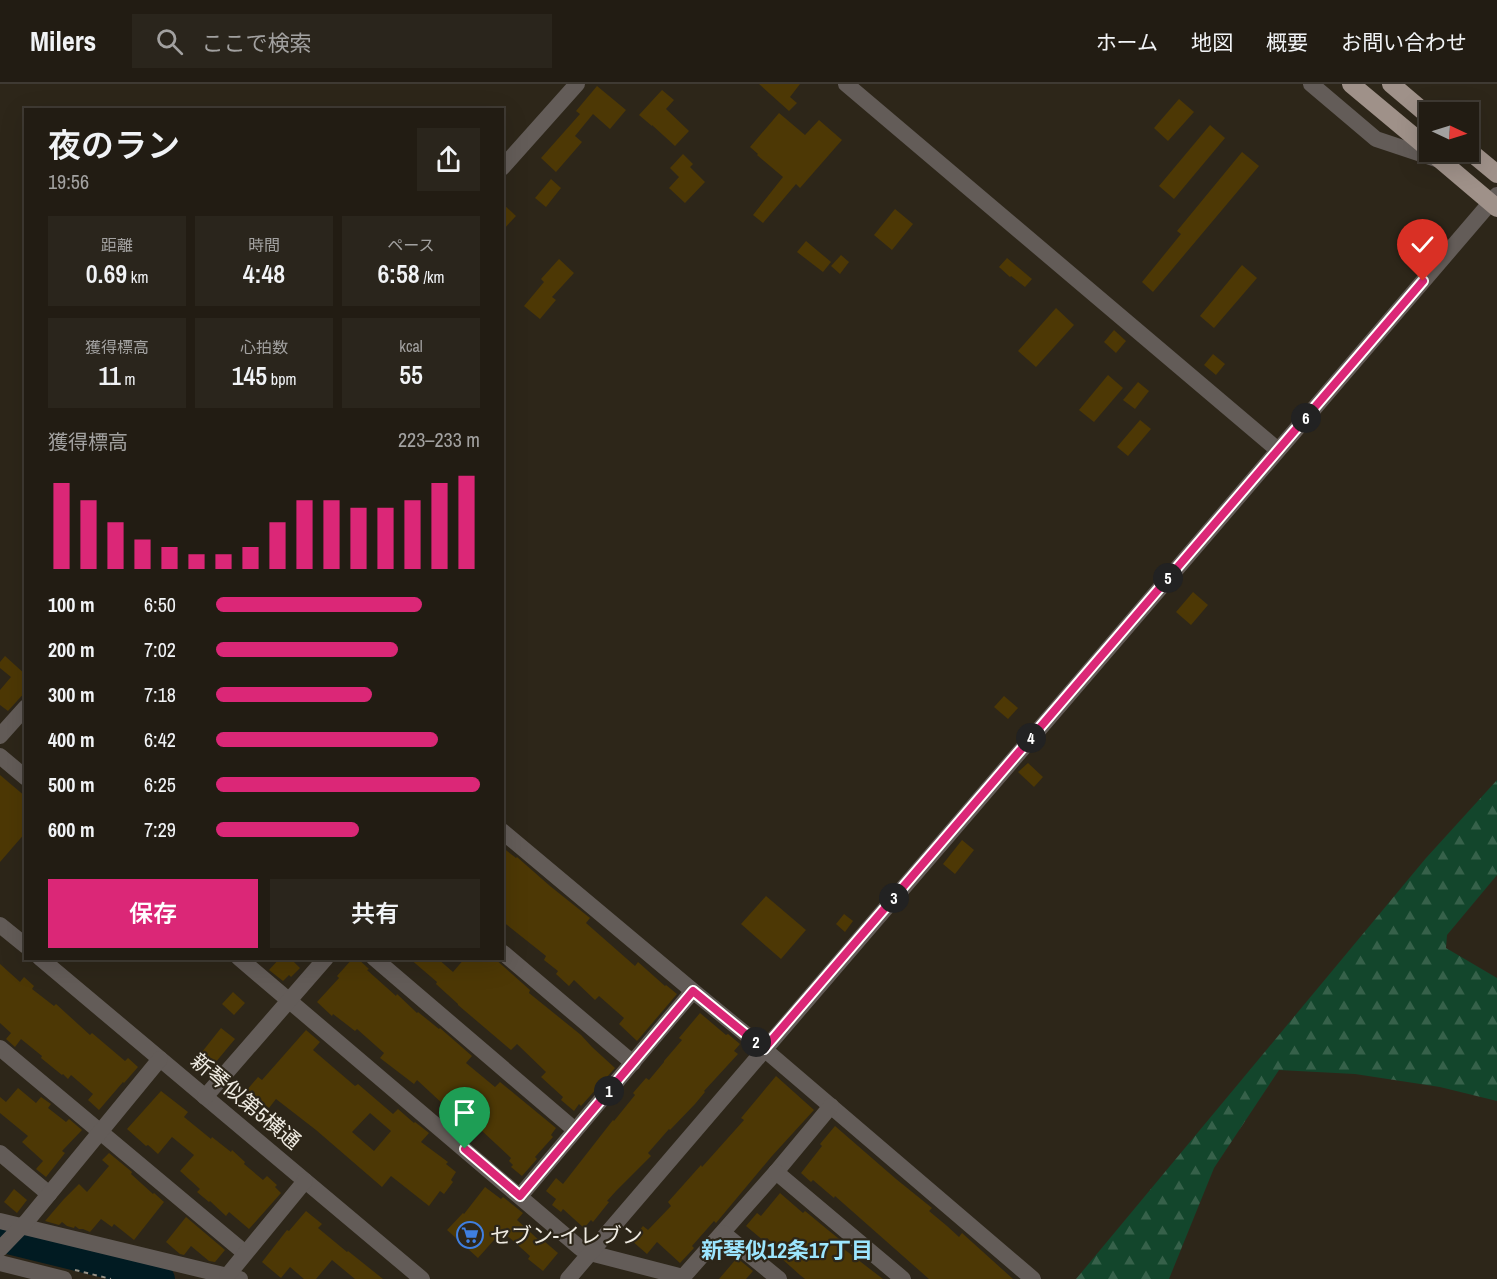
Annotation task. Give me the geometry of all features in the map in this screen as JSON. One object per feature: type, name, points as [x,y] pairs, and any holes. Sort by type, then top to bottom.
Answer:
[{"type":"main road","points":[[1351,84],[1419,141]]},
{"type":"main road","points":[[1391,84],[1419,108]]},
{"type":"main road","points":[[1479,159],[1497,174]]},
{"type":"main road","points":[[1444,162],[1495,202]]},
{"type":"street","points":[[504,166],[577,84]]},
{"type":"street","points":[[846,84],[1278,450]]},
{"type":"street","points":[[1311,84],[1376,139],[1419,150]]},
{"type":"street","points":[[1407,84],[1419,104]]},
{"type":"street","points":[[568,1279],[1278,450],[1495,202]]},
{"type":"street","points":[[0,736],[24,709]]},
{"type":"street","points":[[0,756],[24,776]]},
{"type":"street","points":[[504,833],[764,1049],[1033,1279]]},
{"type":"street","points":[[0,925],[24,944]]},
{"type":"street","points":[[504,954],[633,1063]]},
{"type":"street","name":"新琴似第5横通","points":[[42,960],[422,1279]]},
{"type":"street","points":[[241,960],[580,1248],[590,1253],[684,1277],[831,1106]]},
{"type":"street","points":[[205,1097],[324,960]]},
{"type":"street","points":[[376,960],[575,1130]]},
{"type":"street","points":[[520,1196],[693,991]]},
{"type":"street","points":[[0,1047],[245,1253]]},
{"type":"street","points":[[0,1249],[49,1194],[160,1059]]},
{"type":"street","points":[[0,1153],[49,1194]]},
{"type":"street","points":[[776,1172],[903,1279]]},
{"type":"street","points":[[0,1221],[19,1229],[233,1277],[245,1253],[306,1181]]},
{"type":"street","points":[[723,1233],[779,1279]]},
{"type":"street","points":[[0,1263],[64,1279]]},
{"type":"green space","points":[[1497,780],[1497,875],[1447,935],[1446,948],[1497,978],[1497,1101],[1440,1087],[1355,1074],[1279,1070],[1214,1168],[1169,1279],[1076,1279],[1426,858]]},
{"type":"building","points":[[759,84],[800,84],[790,97],[797,103],[789,111]]},
{"type":"building","points":[[597,86],[626,110],[610,129],[593,114],[575,136],[582,142],[556,172],[541,158],[580,114],[576,111]]},
{"type":"building","points":[[662,90],[674,100],[666,109],[689,131],[675,146],[639,115]]},
{"type":"building","points":[[1179,99],[1194,112],[1168,141],[1154,128]]},
{"type":"building","points":[[779,113],[805,135],[819,120],[842,140],[800,188],[796,184],[763,223],[753,215],[783,177],[750,147]]},
{"type":"building","points":[[1210,125],[1225,138],[1174,199],[1159,186]]},
{"type":"building","points":[[1242,152],[1259,166],[1153,292],[1142,282],[1181,234],[1177,231]]},
{"type":"building","points":[[683,154],[693,164],[690,167],[705,182],[685,203],[669,188],[679,177],[670,168]]},
{"type":"building","points":[[551,179],[561,188],[546,207],[535,198]]},
{"type":"building","points":[[504,205],[516,216],[504,229]]},
{"type":"building","points":[[895,209],[913,224],[892,250],[874,235]]},
{"type":"building","points":[[806,241],[831,262],[823,272],[797,252]]},
{"type":"building","points":[[841,255],[849,262],[840,274],[831,266]]},
{"type":"building","points":[[1007,258],[1032,279],[1025,287],[999,267]]},
{"type":"building","points":[[559,259],[574,273],[552,297],[556,300],[540,319],[524,306],[544,282],[541,279]]},
{"type":"building","points":[[1242,265],[1257,278],[1214,328],[1200,316]]},
{"type":"building","points":[[1056,308],[1074,325],[1036,367],[1018,351]]},
{"type":"building","points":[[1114,330],[1126,341],[1116,353],[1104,342]]},
{"type":"building","points":[[1213,354],[1225,364],[1216,375],[1204,365]]},
{"type":"building","points":[[1108,375],[1123,388],[1094,422],[1079,410]]},
{"type":"building","points":[[1138,382],[1149,391],[1135,409],[1123,400]]},
{"type":"building","points":[[1140,420],[1151,429],[1128,456],[1117,447]]},
{"type":"building","points":[[1193,592],[1208,605],[1191,625],[1176,612]]},
{"type":"building","points":[[5,656],[24,673],[24,693],[8,711],[0,705],[0,690],[11,677],[0,668],[0,662]]},
{"type":"building","points":[[1004,696],[1018,708],[1008,719],[994,707]]},
{"type":"building","points":[[1028,763],[1043,777],[1034,787],[1018,772]]},
{"type":"building","points":[[0,775],[24,795],[24,834],[0,862]]},
{"type":"building","points":[[962,840],[974,850],[955,874],[943,864]]},
{"type":"building","points":[[504,849],[590,918],[586,923],[635,966],[638,962],[677,994],[637,1041],[619,1024],[624,1018],[599,996],[595,1000],[574,980],[569,986],[556,974],[558,971],[544,960],[546,956],[504,923]]},
{"type":"building","points":[[766,896],[806,930],[781,959],[741,924]]},
{"type":"building","points":[[844,914],[853,921],[845,932],[836,924]]},
{"type":"building","points":[[278,960],[292,960],[300,968],[283,981],[269,970]]},
{"type":"building","points":[[351,960],[359,960],[396,996],[397,994],[417,1013],[440,1028],[472,1056],[466,1063],[495,1087],[500,1082],[556,1128],[551,1135],[553,1137],[522,1176],[511,1167],[513,1165],[509,1161],[511,1158],[481,1130],[479,1132],[458,1111],[453,1117],[442,1107],[444,1105],[417,1080],[414,1084],[380,1058],[384,1053],[357,1029],[355,1031],[333,1014],[332,1016],[317,1002],[339,978],[337,976]]},
{"type":"building","points":[[411,960],[439,960],[453,972],[463,960],[496,960],[530,990],[529,993],[581,1035],[615,1068],[574,1111],[561,1100],[563,1097],[541,1077],[546,1072],[517,1044],[511,1050],[458,1005],[436,984],[437,982]]},
{"type":"building","points":[[0,964],[20,982],[24,977],[34,986],[32,989],[54,1006],[56,1004],[90,1035],[92,1033],[125,1061],[128,1058],[138,1067],[99,1110],[88,1100],[93,1094],[71,1075],[68,1079],[62,1075],[21,1039],[15,1047],[6,1039],[11,1033],[0,1023]]},
{"type":"building","points":[[233,992],[245,1003],[234,1015],[222,1004]]},
{"type":"building","points":[[700,1013],[740,1044],[734,1051],[738,1054],[695,1104],[648,1153],[651,1156],[607,1201],[609,1202],[593,1222],[591,1220],[584,1228],[563,1209],[561,1212],[552,1205],[556,1199],[546,1191],[556,1178],[563,1184],[635,1095],[633,1093],[646,1078],[649,1080],[682,1040],[679,1038]]},
{"type":"building","points":[[221,1028],[235,1039],[215,1063],[202,1052]]},
{"type":"building","points":[[306,1030],[320,1042],[313,1050],[355,1086],[358,1084],[393,1114],[398,1109],[429,1133],[421,1142],[448,1162],[446,1164],[456,1172],[451,1180],[453,1182],[444,1194],[440,1191],[429,1206],[391,1176],[382,1187],[276,1099],[269,1108],[247,1090],[258,1077],[262,1080]],"holes":[[[370,1113],[391,1131],[374,1151],[352,1132]]]},
{"type":"building","points":[[776,1076],[814,1110],[716,1223],[714,1221],[692,1246],[694,1248],[680,1263],[657,1242],[647,1254],[631,1240],[643,1226],[648,1230],[671,1206],[668,1202],[744,1120],[741,1118]]},
{"type":"building","points":[[18,1088],[36,1103],[41,1097],[51,1104],[48,1108],[66,1122],[69,1119],[82,1130],[62,1151],[65,1153],[46,1177],[36,1169],[43,1161],[22,1142],[28,1136],[0,1113],[0,1097],[6,1102]]},
{"type":"building","points":[[161,1091],[188,1112],[184,1117],[211,1139],[212,1137],[231,1152],[232,1150],[263,1180],[267,1176],[277,1185],[275,1187],[281,1193],[249,1229],[229,1212],[226,1216],[197,1192],[200,1189],[180,1171],[194,1155],[172,1137],[158,1154],[127,1129]]},
{"type":"building","points":[[835,1126],[932,1208],[929,1211],[959,1237],[962,1233],[1013,1279],[929,1279],[835,1196],[834,1198],[813,1180],[811,1182],[801,1173]]},
{"type":"building","points":[[109,1153],[164,1202],[134,1240],[114,1224],[112,1227],[101,1219],[90,1232],[75,1226],[74,1228],[67,1226],[62,1222],[59,1225],[45,1221],[79,1184],[87,1192],[109,1166],[102,1160]]},
{"type":"building","points":[[485,1187],[501,1199],[503,1197],[523,1213],[517,1220],[542,1243],[544,1241],[558,1253],[543,1271],[528,1259],[530,1256],[502,1231],[478,1258],[447,1230],[464,1214]]},
{"type":"building","points":[[14,1189],[27,1200],[17,1213],[4,1202]]},
{"type":"building","points":[[780,1193],[843,1242],[840,1246],[883,1279],[805,1279],[800,1275],[781,1258],[785,1255],[767,1238],[764,1241],[746,1226],[757,1213],[761,1216]]},
{"type":"building","points":[[306,1211],[322,1224],[318,1228],[383,1279],[355,1279],[332,1260],[316,1279],[304,1279],[290,1267],[281,1278],[262,1262],[287,1230],[289,1231]]},
{"type":"building","points":[[186,1217],[225,1250],[215,1262],[209,1261],[191,1246],[184,1255],[180,1254],[166,1242]]},
{"type":"building","points":[[737,1258],[753,1271],[746,1279],[719,1279]]},
{"type":"waterway","points":[[0,1239],[162,1279]]},
{"type":"place","name":"セブン-イレブン","points":[[470,1235]]},
{"type":"district","name":"新琴似12条17丁目","points":[[787,1250]]},
{"type":"route","points":[[465,1149],[520,1196],[693,991],[764,1049],[1423,281]]}]
